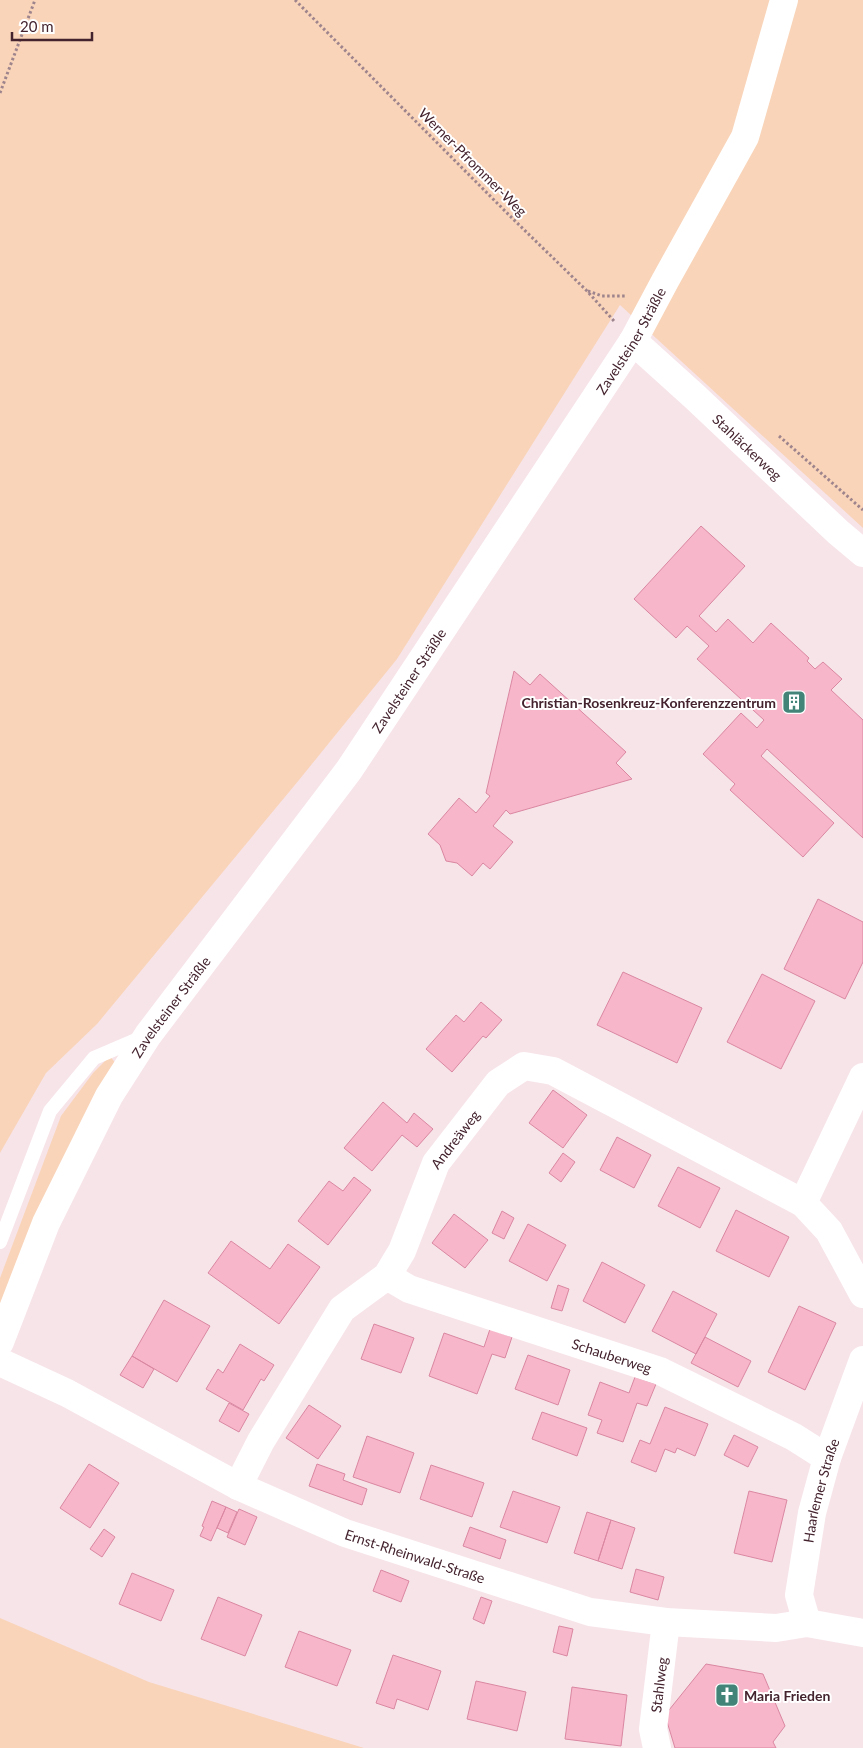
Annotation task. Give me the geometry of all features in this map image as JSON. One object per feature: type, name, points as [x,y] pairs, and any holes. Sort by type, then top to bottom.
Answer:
[{"type":"street","name":"Zavelsteiner Sträßle","points":[[0,1342],[46,1222],[110,1096],[148,1035],[349,770],[633,342],[665,280],[745,137],[784,0]]},
{"type":"street","name":"Stahläckerweg","points":[[633,342],[695,396],[838,532],[863,553]]},
{"type":"street","name":"Andreäweg","points":[[238,1486],[261,1441],[342,1309],[387,1276],[402,1251],[436,1163],[498,1083],[524,1066],[553,1071],[803,1203]]},
{"type":"street","points":[[863,1077],[803,1203],[829,1231],[863,1294]]},
{"type":"street","name":"Schauberweg","points":[[387,1276],[409,1289],[660,1371],[794,1437],[827,1458]]},
{"type":"street","name":"Haarlemer Straße","points":[[807,1624],[799,1595],[812,1513],[827,1458],[863,1360]]},
{"type":"street","name":"Ernst-Rheinwald-Straße","points":[[0,1362],[67,1393],[238,1486],[345,1533],[437,1564],[590,1612],[666,1622],[776,1628],[807,1624],[863,1634]]},
{"type":"street","name":"Stahlweg","points":[[657,1748],[653,1729],[666,1622]]},
{"type":"lane","points":[[0,1242],[50,1111],[94,1058],[148,1035]]},
{"type":"path","points":[[0,93],[35,0]]},
{"type":"path","name":"Werner-Pfrommer-Weg","points":[[295,0],[511,217],[588,291],[633,342]]},
{"type":"shaded area","points":[[0,0],[863,0],[863,528],[620,305],[397,659],[97,1024],[46,1073],[0,1153]]},
{"type":"shaded area","points":[[110,1056],[116,1064],[0,1310],[0,1278],[61,1116],[93,1073]]},
{"type":"shaded area","points":[[0,1618],[149,1682],[364,1748],[0,1748]]},
{"type":"building","name":"Christian-Rosenkreuz-Konferenzzentrum","points":[[701,526],[745,566],[699,616],[716,632],[728,619],[753,643],[771,623],[809,658],[807,661],[815,669],[823,662],[842,679],[831,690],[863,720],[863,838],[767,749],[761,756],[834,823],[803,857],[730,790],[735,784],[703,754],[741,713],[757,728],[764,720],[697,659],[709,646],[687,626],[676,638],[634,599]]},
{"type":"building","points":[[514,671],[530,685],[540,674],[626,752],[616,763],[632,779],[510,814],[506,810],[493,826],[513,842],[490,869],[483,863],[472,876],[457,863],[446,861],[440,845],[428,834],[459,798],[476,813],[490,796],[486,793]]},
{"type":"building","points":[[818,899],[863,922],[863,962],[845,999],[784,969]]},
{"type":"building","points":[[623,972],[702,1008],[677,1063],[597,1025]]},
{"type":"building","points":[[762,974],[815,1001],[781,1069],[727,1042]]},
{"type":"building","points":[[481,1002],[502,1020],[486,1038],[483,1036],[452,1072],[426,1049],[456,1015],[464,1022]]},
{"type":"building","points":[[553,1090],[587,1115],[563,1148],[529,1123]]},
{"type":"building","points":[[383,1102],[407,1123],[414,1113],[433,1129],[417,1147],[402,1135],[372,1171],[344,1148]]},
{"type":"building","points":[[617,1137],[651,1155],[634,1188],[600,1170]]},
{"type":"building","points":[[563,1153],[575,1162],[561,1182],[549,1173]]},
{"type":"building","points":[[678,1167],[720,1188],[700,1228],[658,1206]]},
{"type":"building","points":[[354,1177],[371,1190],[328,1245],[298,1221],[329,1181],[343,1191]]},
{"type":"building","points":[[736,1210],[789,1237],[769,1277],[716,1251]]},
{"type":"building","points":[[502,1211],[514,1218],[504,1239],[492,1233]]},
{"type":"building","points":[[454,1214],[488,1240],[465,1268],[432,1243]]},
{"type":"building","points":[[528,1224],[566,1245],[547,1281],[509,1261]]},
{"type":"building","points":[[231,1241],[270,1269],[288,1244],[320,1267],[279,1324],[208,1273]]},
{"type":"building","points":[[602,1262],[645,1285],[625,1323],[583,1301]]},
{"type":"building","points":[[558,1285],[569,1289],[562,1311],[551,1308]]},
{"type":"building","points":[[673,1291],[717,1314],[696,1354],[652,1331]]},
{"type":"building","points":[[164,1300],[210,1326],[177,1382],[132,1356]]},
{"type":"building","points":[[799,1306],[836,1323],[805,1390],[768,1372]]},
{"type":"building","points":[[374,1324],[414,1338],[401,1373],[361,1359]]},
{"type":"building","points":[[490,1329],[512,1337],[505,1358],[492,1354],[477,1394],[429,1376],[444,1333],[484,1347]]},
{"type":"building","points":[[705,1337],[751,1361],[738,1387],[691,1363]]},
{"type":"building","points":[[240,1344],[274,1365],[264,1381],[261,1379],[243,1410],[206,1389],[218,1369],[223,1373]]},
{"type":"building","points":[[528,1355],[570,1370],[558,1405],[515,1389]]},
{"type":"building","points":[[132,1356],[154,1369],[143,1388],[120,1375]]},
{"type":"building","points":[[635,1377],[656,1384],[647,1406],[637,1403],[623,1442],[597,1433],[602,1420],[588,1415],[600,1382],[629,1393]]},
{"type":"building","points":[[229,1403],[249,1414],[239,1432],[219,1421]]},
{"type":"building","points":[[309,1405],[341,1426],[318,1459],[286,1438]]},
{"type":"building","points":[[665,1407],[708,1424],[695,1456],[677,1448],[675,1453],[665,1449],[656,1472],[631,1462],[640,1440],[650,1444]]},
{"type":"building","points":[[542,1412],[587,1428],[577,1456],[532,1439]]},
{"type":"building","points":[[734,1435],[758,1447],[748,1467],[724,1455]]},
{"type":"building","points":[[367,1436],[414,1453],[400,1493],[353,1477]]},
{"type":"building","points":[[89,1464],[119,1483],[90,1528],[60,1508]]},
{"type":"building","points":[[317,1464],[345,1474],[343,1480],[367,1489],[362,1505],[309,1486]]},
{"type":"building","points":[[431,1465],[484,1483],[472,1517],[420,1499]]},
{"type":"building","points":[[513,1491],[560,1507],[547,1543],[500,1527]]},
{"type":"building","points":[[749,1491],[787,1500],[772,1562],[734,1553]]},
{"type":"building","points":[[212,1501],[226,1507],[211,1541],[200,1536]]},
{"type":"building","points":[[226,1507],[237,1512],[228,1533],[217,1528]]},
{"type":"building","points":[[239,1509],[257,1517],[245,1545],[227,1537]]},
{"type":"building","points":[[587,1512],[611,1520],[598,1561],[574,1553]]},
{"type":"building","points":[[611,1520],[635,1528],[622,1569],[598,1561]]},
{"type":"building","points":[[470,1527],[506,1540],[500,1559],[463,1546]]},
{"type":"building","points":[[104,1529],[115,1537],[102,1557],[90,1549]]},
{"type":"building","points":[[636,1569],[664,1577],[658,1600],[630,1592]]},
{"type":"building","points":[[381,1570],[409,1581],[401,1602],[373,1591]]},
{"type":"building","points":[[132,1573],[174,1590],[161,1621],[119,1604]]},
{"type":"building","points":[[218,1597],[262,1615],[245,1656],[201,1639]]},
{"type":"building","points":[[481,1597],[492,1601],[484,1624],[473,1619]]},
{"type":"building","points":[[559,1626],[573,1629],[567,1656],[553,1652]]},
{"type":"building","points":[[299,1631],[351,1650],[337,1686],[285,1667]]},
{"type":"building","points":[[393,1655],[441,1671],[428,1710],[397,1699],[394,1709],[376,1703]]},
{"type":"building","name":"Maria Frieden","points":[[706,1664],[763,1674],[785,1726],[773,1742],[776,1748],[675,1748],[665,1715]]},
{"type":"building","points":[[476,1681],[526,1692],[517,1731],[467,1719]]},
{"type":"building","points":[[572,1687],[627,1695],[621,1746],[565,1739]]},
{"type":"place","name":"Christian-Rosenkreuz-Konferenzzentrum","points":[[794,702]]},
{"type":"place","name":"Maria Frieden","points":[[727,1695]]}]
